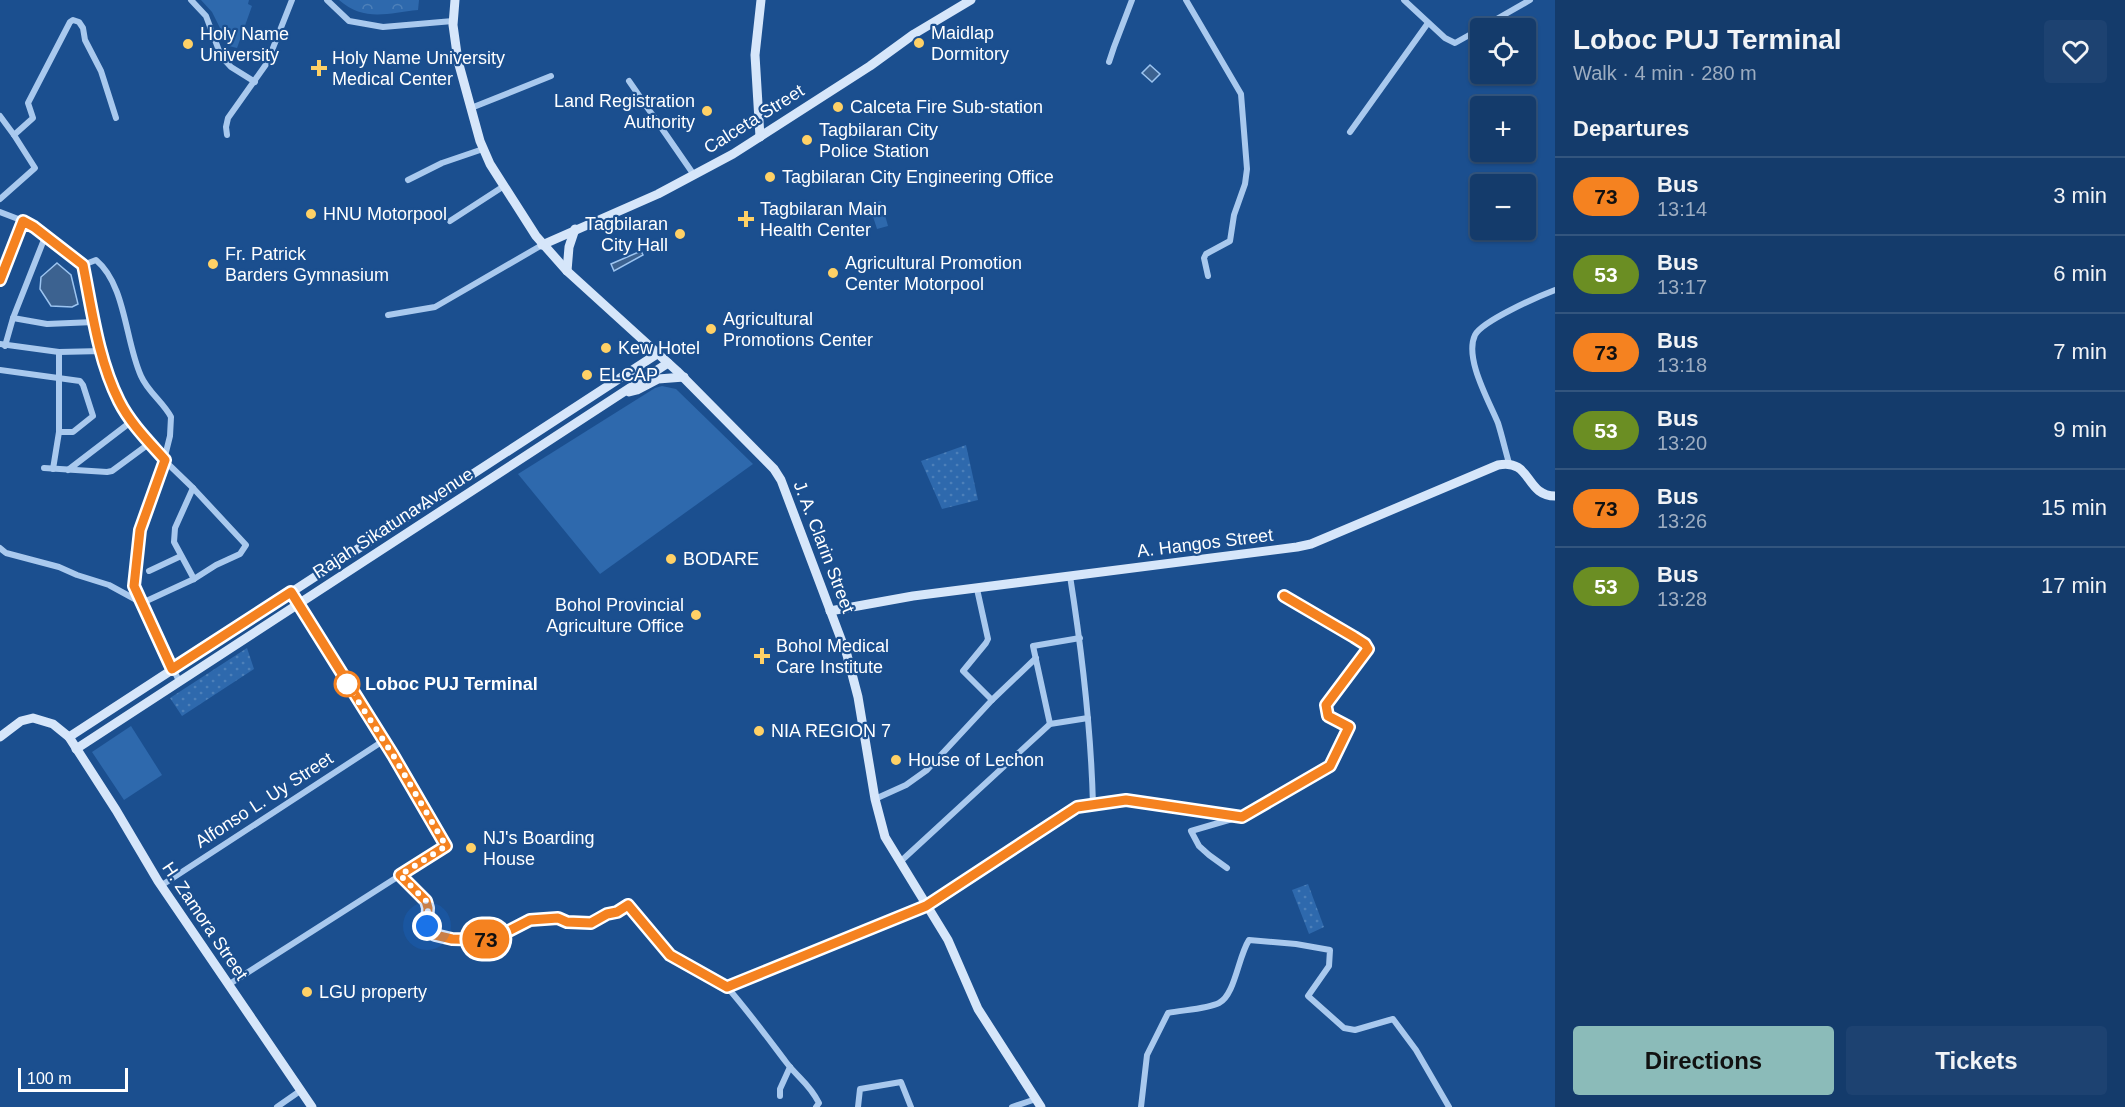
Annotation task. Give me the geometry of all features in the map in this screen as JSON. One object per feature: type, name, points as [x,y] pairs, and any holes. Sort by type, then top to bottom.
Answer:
[{"type":"main road","name":"J. A. Clarin Street","points":[[455,0],[453,21],[458,61],[483,149],[490,164],[542,245],[567,271],[684,377],[774,469],[781,480],[847,656],[858,697],[885,837],[948,940],[978,1009],[1039,1103]]},
{"type":"main road","points":[[760,137],[755,55],[761,0]]},
{"type":"main road","name":"Calceta Street","points":[[542,245],[658,194],[694,175],[760,137],[870,66],[914,34],[971,0]]},
{"type":"main road","points":[[567,271],[568,247],[575,229]]},
{"type":"main road","points":[[0,736],[21,722],[33,718],[53,724],[69,737],[657,354]]},
{"type":"main road","name":"Rajah Sikatuna Avenue","points":[[76,749],[668,363]]},
{"type":"main road","points":[[623,392],[637,390],[658,379],[684,377]]},
{"type":"main road","points":[[508,452],[516,462]]},
{"type":"main road","points":[[1509,463],[1523,470],[1537,490],[1546,496],[1555,496]]},
{"type":"main road","name":"A. Hangos Street","points":[[830,611],[913,596],[1250,555],[1311,544],[1498,465],[1509,463]]},
{"type":"main road","points":[[275,602],[282,615]]},
{"type":"main road","name":"H. Zamora Street","points":[[69,737],[162,885],[312,1107]]},
{"type":"street","points":[[191,0],[206,16],[221,56],[231,67],[255,82]]},
{"type":"street","points":[[227,135],[228,118],[267,63],[292,0]]},
{"type":"street","points":[[327,0],[349,21],[383,27],[453,21]]},
{"type":"street","points":[[1110,62],[1113,47],[1132,0]]},
{"type":"street","points":[[1186,0],[1241,94],[1245,142],[1247,169],[1245,183],[1234,215],[1231,236],[1228,243],[1206,254],[1204,258],[1208,276]]},
{"type":"street","points":[[1404,0],[1445,39],[1455,43],[1470,34]]},
{"type":"street","points":[[1498,18],[1530,0]]},
{"type":"street","points":[[14,135],[33,118],[28,103],[73,20],[79,22],[83,28],[85,40],[101,71],[116,118]]},
{"type":"street","points":[[1350,132],[1428,23]]},
{"type":"street","points":[[471,108],[551,76]]},
{"type":"street","points":[[628,81],[694,175]]},
{"type":"street","points":[[0,116],[35,168],[0,200]]},
{"type":"street","points":[[408,180],[442,163],[483,149]]},
{"type":"street","points":[[450,221],[504,186]]},
{"type":"street","points":[[0,212],[34,227],[83,265],[94,322],[108,375],[119,402],[165,460],[246,545],[240,554],[142,603]]},
{"type":"street","points":[[0,280],[23,221]]},
{"type":"street","points":[[45,237],[3,345],[59,352],[102,351]]},
{"type":"street","points":[[388,315],[435,307],[542,245]]},
{"type":"street","points":[[83,265],[96,260],[102,265],[116,287],[133,355],[141,376],[148,389],[171,417],[165,460],[140,530],[134,586],[179,681]]},
{"type":"street","points":[[1509,463],[1498,424],[1479,377],[1472,351],[1473,342],[1476,333],[1487,324],[1555,290]]},
{"type":"street","points":[[13,318],[47,324],[94,322]]},
{"type":"street","points":[[53,469],[59,432],[59,352]]},
{"type":"street","points":[[0,369],[80,381],[93,416],[73,432],[59,432]]},
{"type":"street","points":[[68,470],[132,421]]},
{"type":"street","points":[[44,468],[107,472],[150,442]]},
{"type":"street","points":[[193,488],[175,528],[174,542],[194,579]]},
{"type":"street","points":[[0,548],[6,553],[59,567],[109,585],[142,603]]},
{"type":"street","points":[[149,571],[181,556]]},
{"type":"street","points":[[1070,576],[1080,638],[1088,718],[1092,764],[1092,805]]},
{"type":"street","points":[[977,589],[988,639],[963,670],[992,700]]},
{"type":"street","points":[[228,985],[446,846],[291,592]]},
{"type":"street","points":[[1227,868],[1199,846],[1191,831],[1242,817],[1330,766],[1349,727],[1328,716],[1326,705],[1368,649],[1365,644],[1354,637],[1284,596]]},
{"type":"street","points":[[1050,724],[1033,646],[1080,638]]},
{"type":"street","points":[[876,799],[906,785],[927,770],[992,700],[1036,658]]},
{"type":"street","points":[[900,862],[1050,724],[1088,718]]},
{"type":"street","name":"Alfonso L. Uy Street","points":[[162,885],[383,741]]},
{"type":"street","points":[[727,987],[926,906],[1077,807],[1126,800],[1242,817]]},
{"type":"street","points":[[400,875],[426,901],[429,931],[435,935],[452,939],[491,940],[530,920],[558,918],[567,922],[591,923],[628,905],[670,955],[727,987],[790,1067],[814,1093],[819,1103],[816,1107]]},
{"type":"street","points":[[1141,1107],[1147,1055],[1168,1013],[1218,1003],[1228,995],[1243,949],[1249,940],[1330,950],[1329,966],[1308,996],[1344,1028],[1355,1030],[1393,1019],[1416,1050],[1449,1107]]},
{"type":"street","points":[[780,1096],[780,1089],[790,1067]]},
{"type":"street","points":[[858,1107],[860,1089],[902,1082],[911,1107]]},
{"type":"street","points":[[277,1107],[300,1091]]},
{"type":"street","points":[[1012,1107],[1039,1103]]},
{"type":"green space","points":[[201,0],[249,0],[248,4],[252,6],[237,48],[229,46],[212,12]]},
{"type":"green space","points":[[339,0],[419,0],[418,10],[367,14],[348,7]]},
{"type":"green space","points":[[881,201],[888,226],[877,229],[869,204]]},
{"type":"green space","points":[[662,386],[676,389],[753,464],[600,574],[518,474],[655,388]]},
{"type":"green space","points":[[966,445],[978,500],[942,509],[921,461]]},
{"type":"green space","points":[[247,648],[254,669],[182,716],[170,698]]},
{"type":"green space","points":[[131,726],[162,775],[124,800],[92,752]]},
{"type":"green space","points":[[1308,884],[1324,927],[1309,934],[1292,890]]},
{"type":"shaded area","points":[[1150,65],[1160,74],[1152,82],[1142,73]]},
{"type":"shaded area","points":[[641,251],[643,255],[614,271],[611,264]]},
{"type":"shaded area","points":[[57,263],[71,275],[78,304],[72,307],[51,306],[40,289],[41,277]]},
{"type":"bus line","name":"73","points":[[0,280],[23,221],[83,265],[94,322],[108,375],[119,402],[165,460],[140,530],[134,586],[172,669],[291,592],[393,755],[446,846],[400,875],[426,901],[427,926],[429,931],[435,935],[452,939],[491,940],[530,920],[558,918],[567,922],[591,923],[628,905],[670,955],[727,987],[926,906],[1077,807],[1126,800],[1242,817],[1330,766],[1349,727],[1328,716],[1326,705],[1368,649],[1365,644],[1354,637],[1284,596]]},
{"type":"place","name":"Maidlap Dormitory","points":[[919,43]]},
{"type":"place","name":"Holy Name University","points":[[188,44]]},
{"type":"place","name":"Holy Name University Medical Center","points":[[319,68]]},
{"type":"place","name":"Calceta Fire Sub-station","points":[[838,107]]},
{"type":"place","name":"Land Registration Authority","points":[[707,111]]},
{"type":"place","name":"Tagbilaran City Police Station","points":[[807,140]]},
{"type":"place","name":"Tagbilaran City Engineering Office","points":[[770,177]]},
{"type":"place","name":"HNU Motorpool","points":[[311,214]]},
{"type":"place","name":"Tagbilaran Main Health Center","points":[[746,219]]},
{"type":"place","name":"Tagbilaran City Hall","points":[[680,234]]},
{"type":"place","name":"Fr. Patrick Barders Gymnasium","points":[[213,264]]},
{"type":"place","name":"Agricultural Promotion Center Motorpool","points":[[833,273]]},
{"type":"place","name":"Agricultural Promotions Center","points":[[711,329]]},
{"type":"place","name":"Kew Hotel","points":[[606,348]]},
{"type":"place","name":"ELCAP","points":[[587,375]]},
{"type":"place","name":"BODARE","points":[[671,559]]},
{"type":"place","name":"Bohol Provincial Agriculture Office","points":[[696,615]]},
{"type":"place","name":"Bohol Medical Care Institute","points":[[762,656]]},
{"type":"place","name":"Loboc PUJ Terminal","points":[[347,684]]},
{"type":"place","name":"NIA REGION 7","points":[[759,731]]},
{"type":"place","name":"House of Lechon","points":[[896,760]]},
{"type":"place","name":"NJ's Boarding House","points":[[471,848]]},
{"type":"place","name":"LGU property","points":[[307,992]]},
{"type":"route","points":[[347,684],[393,755],[446,846],[400,875],[426,901],[427,926]]}]
